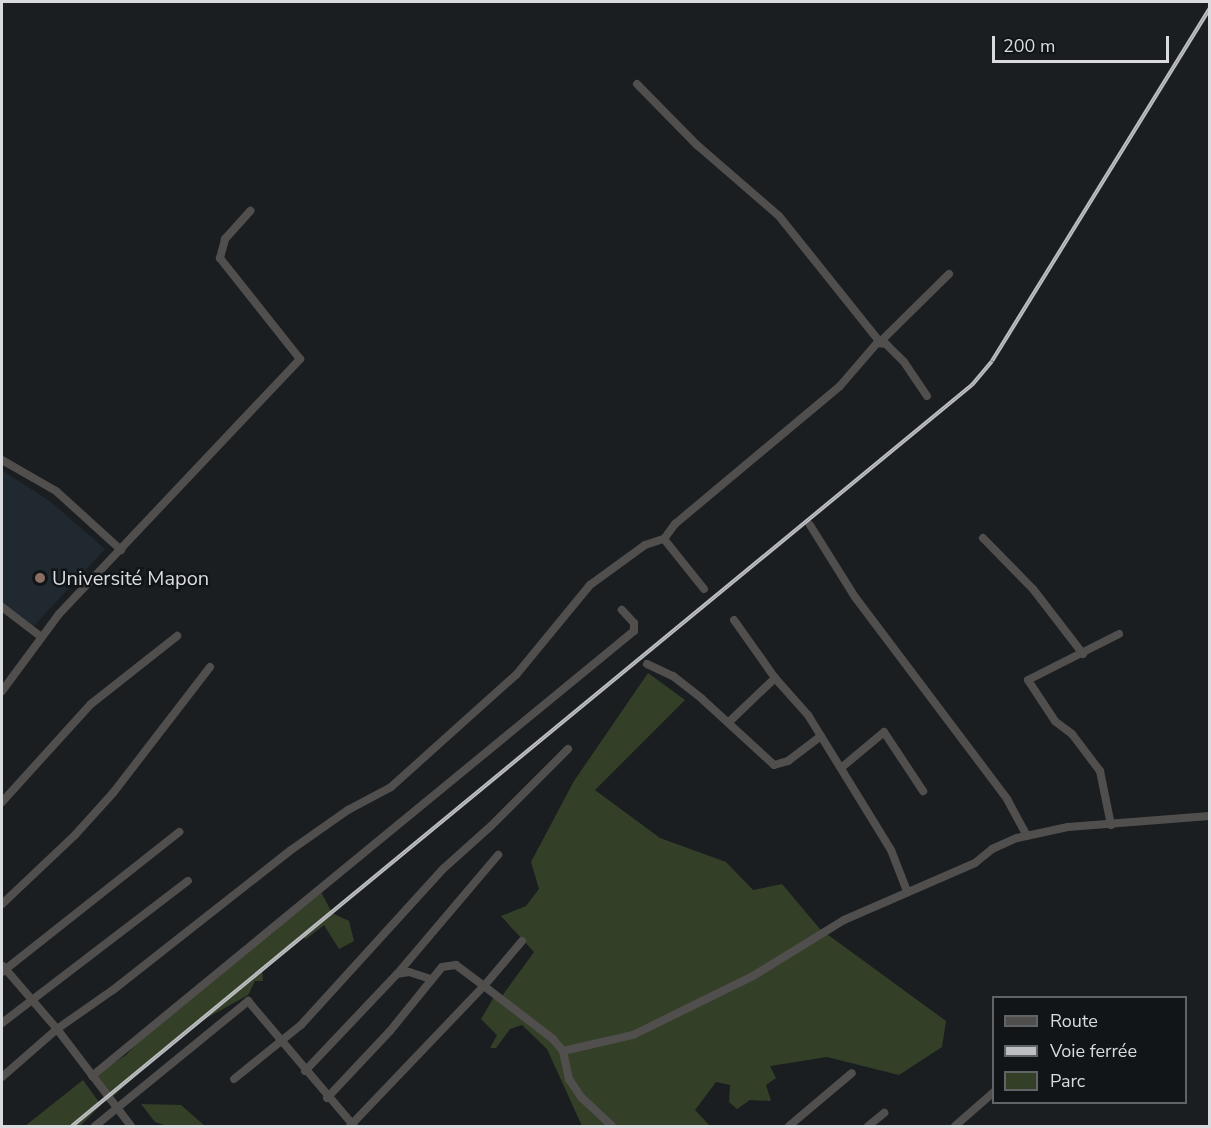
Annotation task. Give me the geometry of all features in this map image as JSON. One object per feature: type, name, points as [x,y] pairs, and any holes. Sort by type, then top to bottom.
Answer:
[{"type":"street","points":[[636,84],[697,145],[778,216],[880,342],[904,362],[927,396]]},
{"type":"street","points":[[2,691],[39,636],[300,359],[220,258],[225,239],[250,211]]},
{"type":"street","points":[[2,1077],[57,1029],[323,826],[391,787],[516,675],[596,579],[645,545],[664,539],[675,524],[840,386],[880,342],[949,274]]},
{"type":"street","points":[[2,460],[56,491],[121,549]]},
{"type":"street","points":[[810,525],[890,647],[1006,799],[1027,836]]},
{"type":"street","points":[[983,538],[1033,589],[1083,654]]},
{"type":"street","points":[[664,539],[704,589]]},
{"type":"street","points":[[2,607],[39,636]]},
{"type":"street","points":[[92,1076],[634,631],[634,623],[622,610]]},
{"type":"street","points":[[734,620],[775,678],[808,715],[842,768],[891,850],[907,891]]},
{"type":"street","points":[[1111,825],[1100,771],[1072,734],[1055,721],[1028,680],[1119,634]]},
{"type":"street","points":[[2,802],[91,704],[177,636]]},
{"type":"street","points":[[647,664],[673,676],[729,722],[776,766],[821,736]]},
{"type":"street","points":[[2,904],[83,827],[210,667]]},
{"type":"street","points":[[729,722],[775,678]]},
{"type":"street","points":[[842,768],[884,732],[923,791]]},
{"type":"street","points":[[234,1079],[283,1041],[442,869],[491,826],[568,749]]},
{"type":"street","points":[[562,1052],[633,1035],[753,975],[844,920],[975,863],[992,849],[1027,836],[1068,827],[1209,816]]},
{"type":"street","points":[[131,1126],[57,1029],[3,968],[179,832]]},
{"type":"street","points":[[305,1071],[397,974],[498,855]]},
{"type":"street","points":[[2,1023],[188,881]]},
{"type":"street","points":[[95,1126],[115,1107],[244,1002],[253,1004],[305,1071],[352,1126],[484,986],[522,941]]},
{"type":"street","points":[[327,1098],[390,1031],[430,979],[442,967],[453,964],[553,1039],[562,1052],[569,1079],[580,1097],[612,1126]]},
{"type":"street","points":[[397,974],[409,972],[430,979]]},
{"type":"street","points":[[789,1126],[852,1073]]},
{"type":"street","points":[[955,1126],[992,1093]]},
{"type":"street","points":[[868,1126],[884,1113]]},
{"type":"shaded area","name":"Université Mapon","points":[[2,470],[51,502],[105,549],[30,630],[2,606]]},
{"type":"green space","points":[[648,673],[685,700],[595,790],[660,838],[726,862],[753,890],[782,884],[820,929],[946,1021],[942,1047],[899,1075],[827,1057],[770,1066],[776,1078],[766,1085],[771,1101],[750,1100],[737,1109],[729,1102],[730,1085],[716,1082],[695,1110],[710,1126],[582,1126],[547,1049],[522,1025],[510,1029],[496,1048],[490,1048],[497,1035],[481,1019],[494,997],[502,996],[534,952],[501,916],[526,906],[539,889],[531,862],[574,781]]},
{"type":"green space","points":[[321,892],[332,913],[349,921],[354,941],[339,949],[324,925],[306,939],[298,936],[299,942],[262,970],[263,981],[255,981],[248,995],[189,1028],[108,1101],[93,1076],[126,1055],[145,1035]]},
{"type":"green space","points":[[83,1080],[101,1105],[80,1126],[25,1126]]},
{"type":"green space","points":[[141,1104],[181,1105],[205,1126],[167,1126],[155,1122]]},
{"type":"railway","points":[[72,1126],[972,385],[992,361],[1210,8]]},
{"type":"place","name":"Université Mapon","points":[[40,578]]}]
